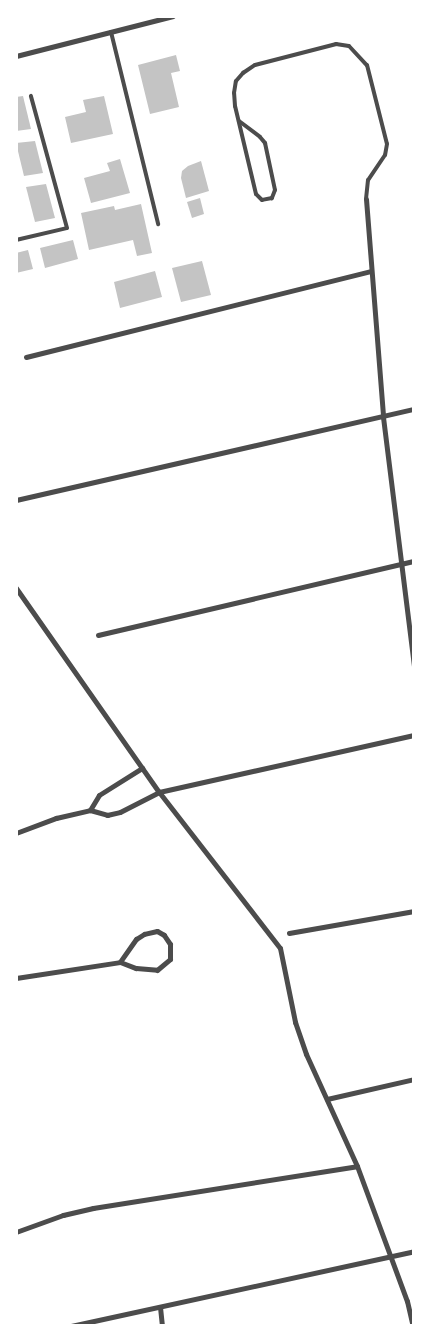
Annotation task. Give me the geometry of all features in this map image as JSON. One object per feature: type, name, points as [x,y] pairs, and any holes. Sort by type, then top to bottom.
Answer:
[{"type":"street","points":[[16,56],[112,32],[150,19],[173,16]]},
{"type":"street","points":[[366,199],[382,417],[414,666]]},
{"type":"street","points":[[26,357],[370,271]]},
{"type":"street","points":[[16,500],[414,409]]},
{"type":"street","points":[[98,635],[414,561]]},
{"type":"street","points":[[16,588],[159,792],[280,948],[295,1022],[306,1054],[356,1166],[407,1301],[413,1326]]},
{"type":"street","points":[[16,833],[56,818],[90,810],[107,815],[120,812],[159,792],[414,735]]},
{"type":"street","points":[[90,810],[99,795],[142,768]]},
{"type":"street","points":[[289,933],[414,911]]},
{"type":"street","points":[[16,978],[120,962],[136,968],[157,970],[170,959],[170,944],[164,935],[157,931],[144,934],[136,939],[120,962]]},
{"type":"street","points":[[327,1099],[414,1079]]},
{"type":"street","points":[[16,1232],[63,1215],[93,1208],[356,1166]]},
{"type":"street","points":[[71,1326],[414,1251]]},
{"type":"street","points":[[160,1307],[162,1326]]},
{"type":"lane","points":[[112,32],[158,224]]},
{"type":"lane","points":[[239,121],[265,143],[275,190],[272,198],[262,200],[256,194],[239,121],[234,93],[236,81],[243,73],[255,65],[336,44],[349,46],[367,65],[387,144],[385,155],[368,180],[366,199]]},
{"type":"lane","points":[[16,240],[67,228],[31,96]]},
{"type":"building","points":[[176,55],[180,71],[171,73],[179,107],[150,114],[138,65]]},
{"type":"building","points":[[23,96],[31,129],[16,131],[16,97]]},
{"type":"building","points":[[104,96],[113,134],[71,143],[65,117],[86,112],[83,100]]},
{"type":"building","points":[[35,141],[43,173],[24,176],[16,143]]},
{"type":"building","points":[[120,159],[130,193],[91,203],[84,178],[110,171],[107,163]]},
{"type":"building","points":[[201,161],[209,191],[186,198],[181,178],[182,171],[188,166]]},
{"type":"building","points":[[46,184],[55,218],[35,222],[26,187]]},
{"type":"building","points":[[200,198],[204,214],[192,218],[187,202]]},
{"type":"building","points":[[141,204],[152,253],[137,256],[133,240],[89,250],[81,213],[114,206],[115,210]]},
{"type":"building","points":[[73,240],[78,259],[45,268],[40,248]]},
{"type":"building","points":[[28,250],[33,269],[16,273],[16,253]]},
{"type":"building","points":[[202,261],[211,295],[181,302],[172,268]]},
{"type":"building","points":[[155,271],[162,297],[120,308],[114,282]]}]
